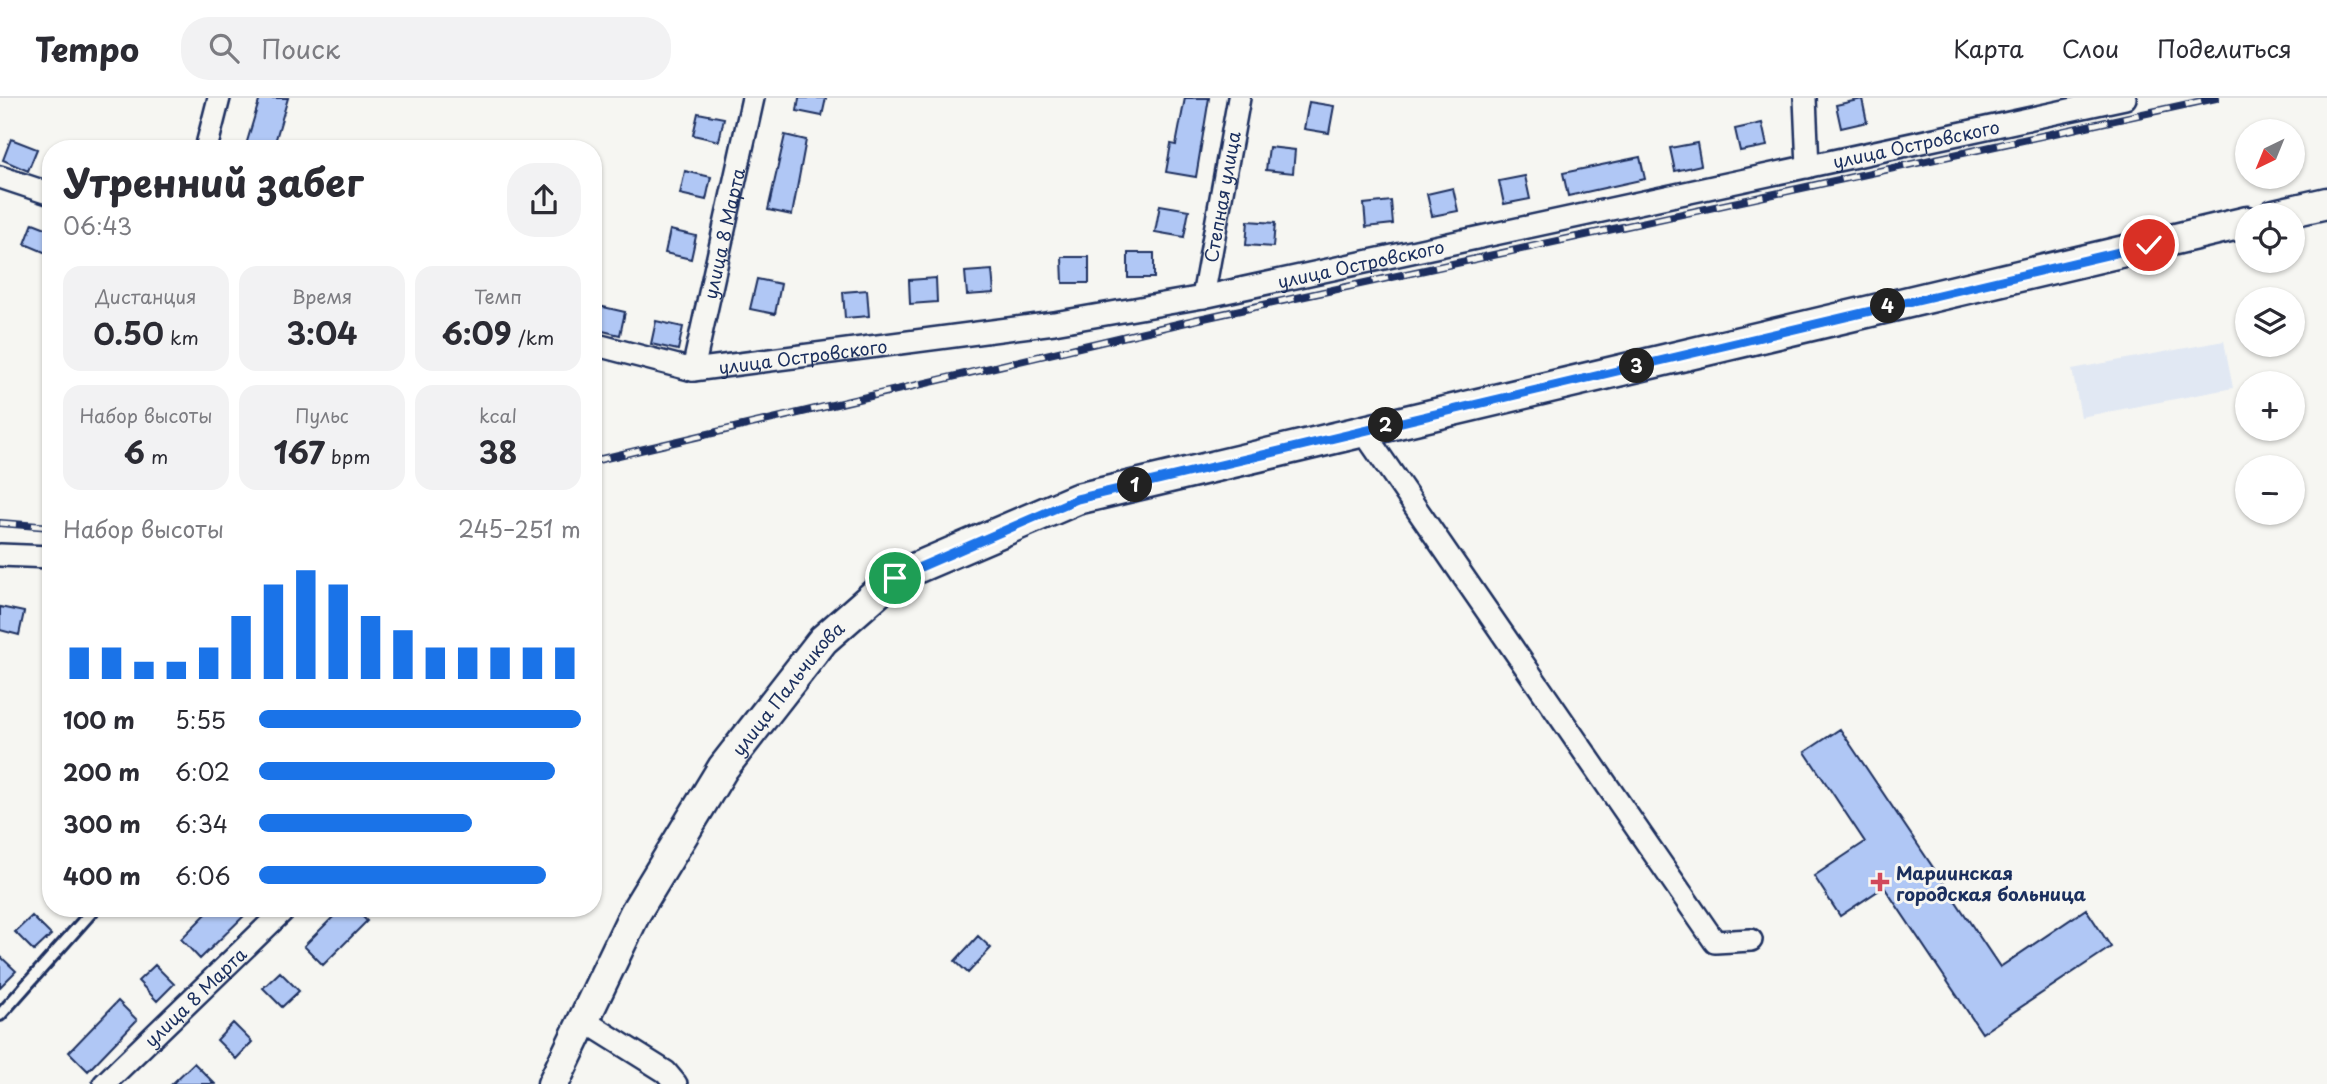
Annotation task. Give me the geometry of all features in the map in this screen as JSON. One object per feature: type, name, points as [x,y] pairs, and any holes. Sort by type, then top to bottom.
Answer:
[{"type":"street","points":[[208,140],[219,98]]},
{"type":"street","name":"улица 8 Марта","points":[[693,370],[753,98]]},
{"type":"street","name":"Степная улица","points":[[1203,297],[1239,98]]},
{"type":"street","points":[[1805,98],[1808,167]]},
{"type":"street","name":"улица Островского","points":[[602,346],[693,370],[1054,323],[1203,297],[2125,98]]},
{"type":"street","points":[[0,177],[42,191]]},
{"type":"street","points":[[2305,208],[2327,203]]},
{"type":"street","name":"улица Пальчикова","points":[[553,1084],[635,913],[723,768],[823,640],[895,578],[1077,499],[2235,225]]},
{"type":"street","points":[[1363,431],[1715,942],[1751,940]]},
{"type":"street","points":[[0,555],[42,557]]},
{"type":"street","name":"улица 8 Марта","points":[[104,1084],[277,917]]},
{"type":"street","points":[[583,1020],[666,1072],[676,1084]]},
{"type":"lane","points":[[0,1015],[87,917]]},
{"type":"shaded area","points":[[2224,341],[2233,388],[2081,417],[2072,369]]},
{"type":"building","points":[[260,98],[288,98],[276,140],[247,140]]},
{"type":"building","points":[[799,98],[826,98],[822,116],[797,111]]},
{"type":"building","points":[[1185,98],[1209,98],[1196,177],[1166,172],[1171,144],[1176,145]]},
{"type":"building","points":[[1862,99],[1867,122],[1841,128],[1836,105]]},
{"type":"building","points":[[1309,102],[1334,106],[1329,133],[1304,129]]},
{"type":"building","points":[[698,113],[724,118],[719,141],[693,135]]},
{"type":"building","points":[[1762,123],[1767,146],[1740,151],[1735,129]]},
{"type":"building","points":[[785,135],[806,140],[792,215],[768,210]]},
{"type":"building","points":[[11,139],[37,149],[28,171],[3,160]]},
{"type":"building","points":[[1697,143],[1701,165],[1675,171],[1670,148]]},
{"type":"building","points":[[1269,147],[1295,150],[1293,173],[1266,170]]},
{"type":"building","points":[[1640,157],[1645,179],[1568,196],[1563,173]]},
{"type":"building","points":[[685,171],[711,177],[706,200],[680,194]]},
{"type":"building","points":[[1525,176],[1530,199],[1504,204],[1499,181]]},
{"type":"building","points":[[1453,188],[1458,211],[1432,216],[1427,194]]},
{"type":"building","points":[[1391,201],[1393,224],[1366,227],[1364,204]]},
{"type":"building","points":[[1160,205],[1189,210],[1184,237],[1155,232]]},
{"type":"building","points":[[1248,221],[1275,223],[1273,247],[1246,245]]},
{"type":"building","points":[[33,223],[42,226],[42,251],[25,244]]},
{"type":"building","points":[[670,230],[696,236],[691,259],[665,253]]},
{"type":"building","points":[[1128,253],[1154,253],[1154,278],[1128,278]]},
{"type":"building","points":[[1062,257],[1089,257],[1089,283],[1063,283]]},
{"type":"building","points":[[992,270],[994,293],[967,295],[965,272]]},
{"type":"building","points":[[936,278],[937,302],[910,304],[909,280]]},
{"type":"building","points":[[757,279],[781,284],[775,314],[750,309]]},
{"type":"building","points":[[867,290],[869,316],[845,318],[843,292]]},
{"type":"building","points":[[602,307],[625,312],[620,335],[602,331]]},
{"type":"building","points":[[656,321],[683,327],[678,350],[651,344]]},
{"type":"building","points":[[0,607],[24,612],[19,635],[0,630]]},
{"type":"building","name":"Мариинская городская больница","points":[[1840,729],[2000,967],[2086,909],[2111,947],[1982,1033],[1884,887],[1840,916],[1814,876],[1865,842],[1805,752]]},
{"type":"building","points":[[32,916],[51,935],[34,951],[15,932]]},
{"type":"building","points":[[203,917],[243,917],[200,959],[181,939]]},
{"type":"building","points":[[333,917],[363,917],[367,921],[323,965],[304,946]]},
{"type":"building","points":[[978,936],[991,948],[968,973],[955,961]]},
{"type":"building","points":[[0,956],[16,971],[0,987]]},
{"type":"building","points":[[155,965],[174,984],[157,1001],[138,981]]},
{"type":"building","points":[[280,972],[299,991],[282,1007],[263,988]]},
{"type":"building","points":[[118,1001],[137,1020],[88,1071],[69,1052]]},
{"type":"building","points":[[233,1023],[252,1042],[236,1059],[217,1040]]},
{"type":"building","points":[[194,1063],[215,1084],[172,1084]]},
{"type":"railway","points":[[602,459],[1199,319],[2216,98]]},
{"type":"railway","points":[[0,523],[42,526]]},
{"type":"place","name":"Мариинская городская больница","points":[[1880,882]]},
{"type":"route","points":[[895,578],[1077,499],[2149,245]]}]
